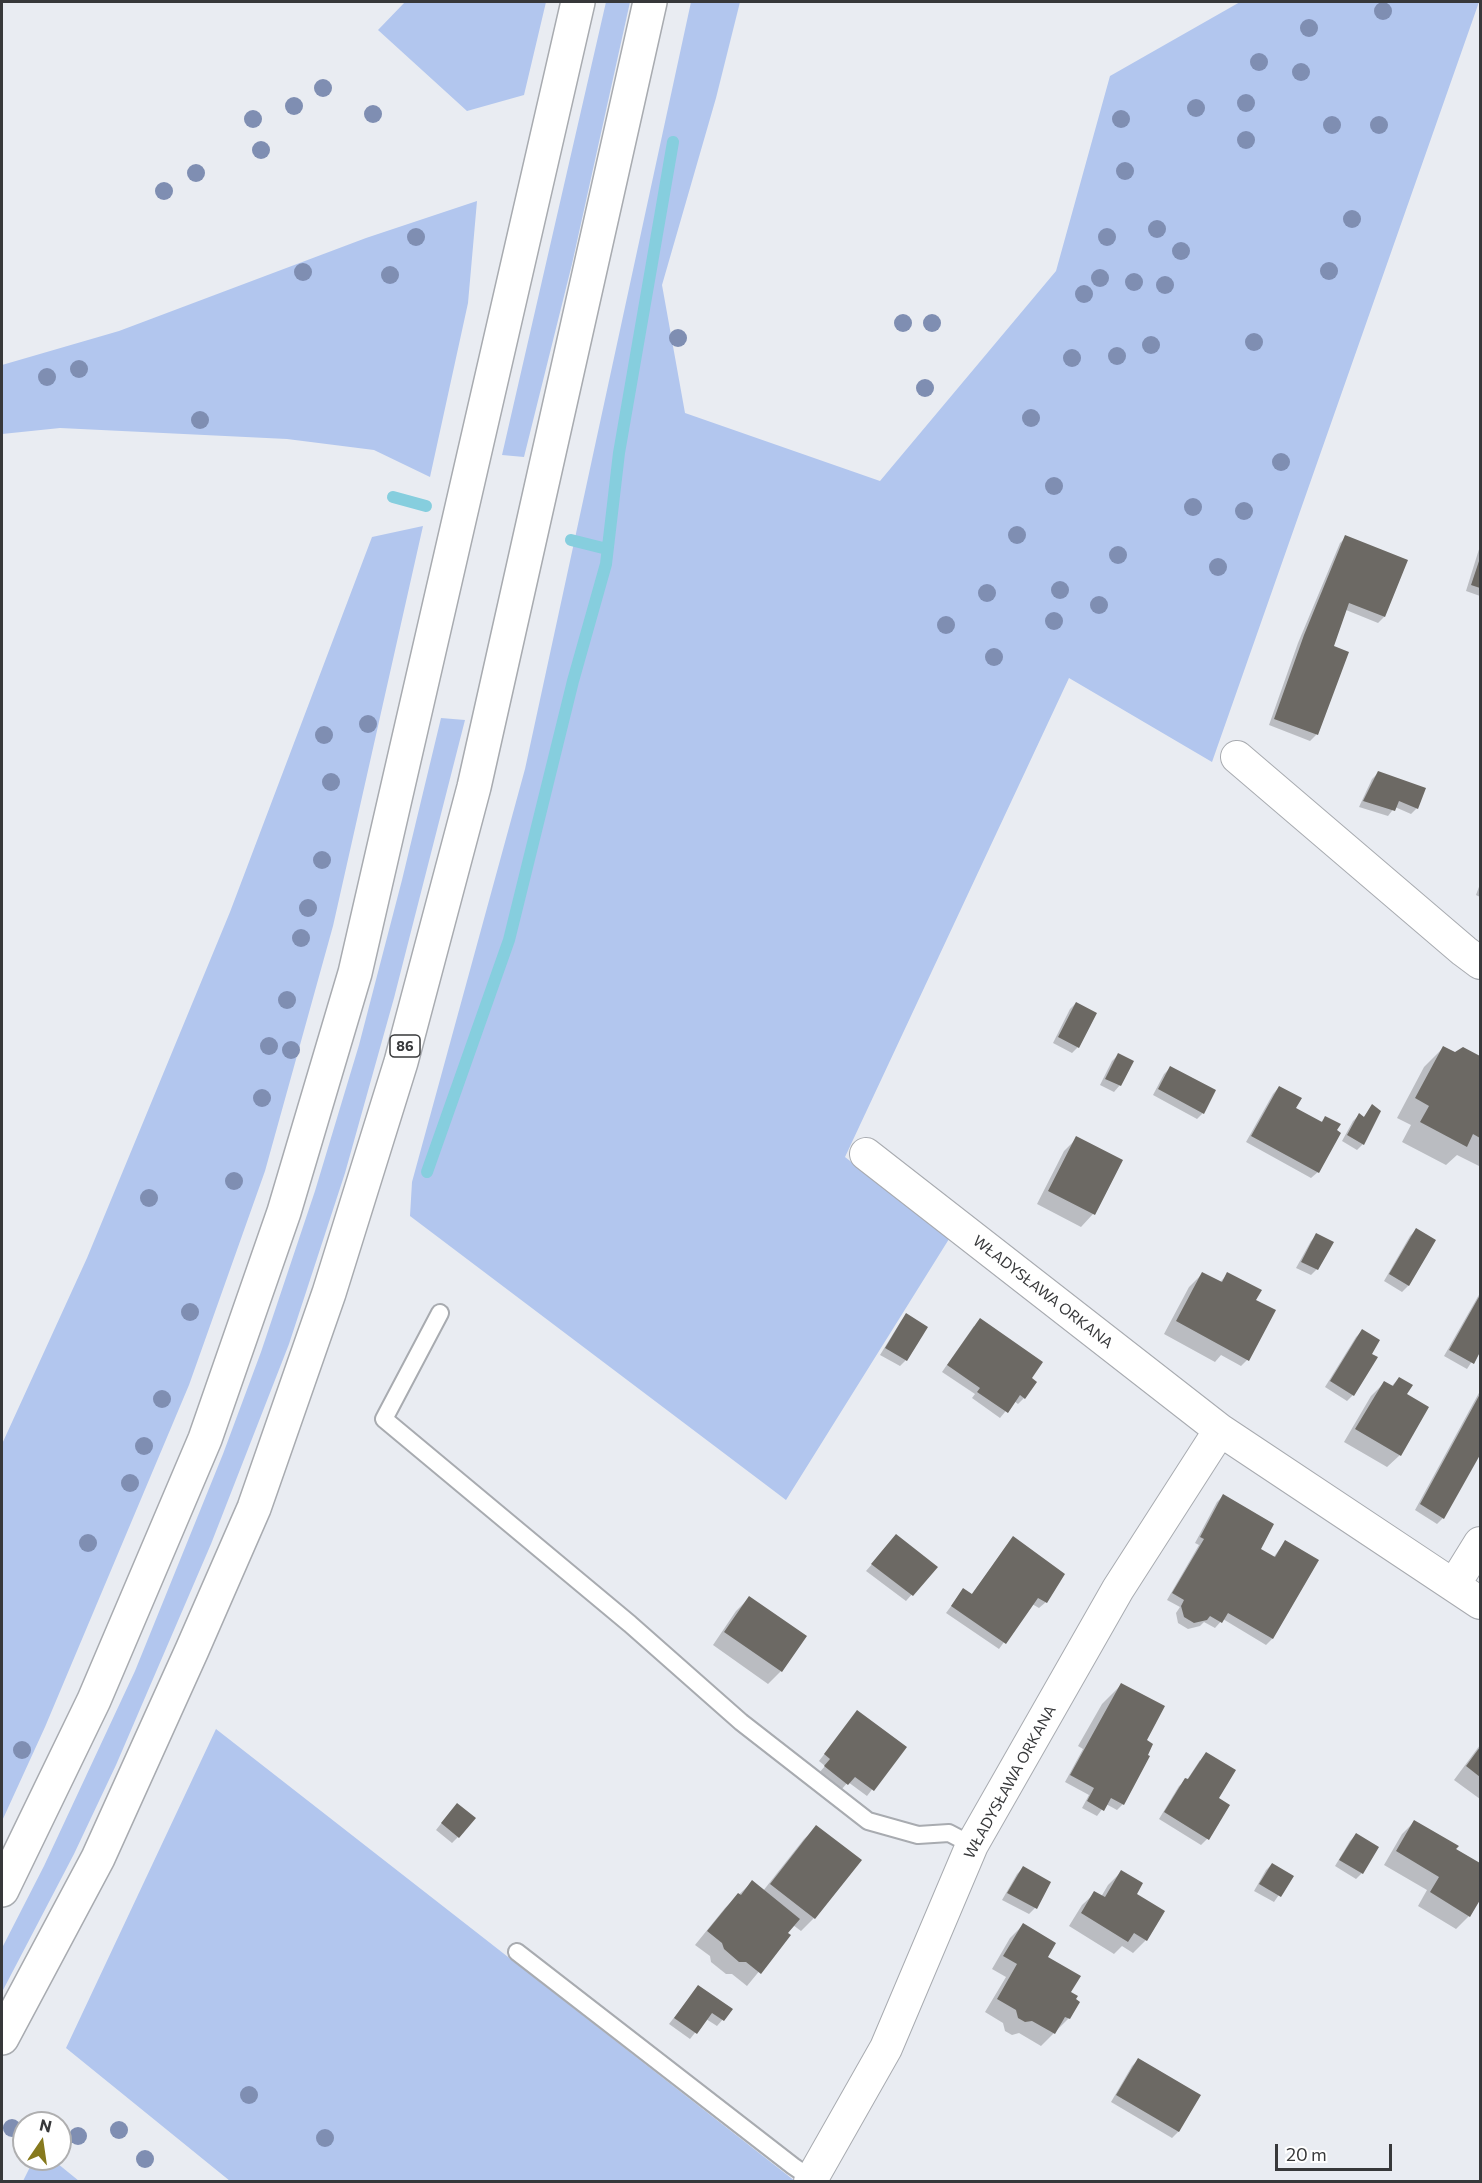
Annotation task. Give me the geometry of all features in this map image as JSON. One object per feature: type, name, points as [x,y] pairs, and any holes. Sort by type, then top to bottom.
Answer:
[{"type":"main road","points":[[2,1890],[94,1700],[205,1439],[284,1212],[355,973],[578,2]]},
{"type":"main road","name":"86","points":[[2,2038],[98,1858],[192,1650],[254,1508],[329,1293],[401,1062],[474,787],[650,2]]},
{"type":"street","points":[[1237,757],[1480,963]]},
{"type":"street","name":"WŁADYSŁAWA ORKANA","points":[[866,1155],[1220,1430],[1480,1603]]},
{"type":"street","name":"WŁADYSŁAWA ORKANA","points":[[811,2180],[886,2048],[972,1845],[1118,1589],[1220,1430]]},
{"type":"street","points":[[1454,1585],[1480,1543]]},
{"type":"lane","points":[[440,1313],[384,1419],[630,1624],[741,1722],[868,1821],[918,1835],[949,1833],[972,1845]]},
{"type":"lane","points":[[517,1952],[811,2180]]},
{"type":"shaded area","points":[[405,2],[546,2],[524,95],[467,111],[378,30]]},
{"type":"shaded area","points":[[606,2],[630,2],[572,264],[524,457],[502,455]]},
{"type":"shaded area","points":[[691,2],[740,2],[716,98],[662,285],[685,413],[880,481],[1056,271],[1110,76],[1240,2],[1479,2],[1212,762],[1069,678],[845,1157],[949,1239],[786,1500],[410,1216],[412,1182],[525,769]]},
{"type":"shaded area","points":[[477,201],[468,303],[430,477],[374,450],[287,439],[60,428],[2,434],[2,365],[119,331],[366,238]]},
{"type":"shaded area","points":[[423,526],[333,926],[265,1171],[189,1385],[45,1727],[2,1821],[2,1444],[87,1258],[230,912],[372,537]]},
{"type":"shaded area","points":[[441,718],[465,720],[394,998],[345,1173],[289,1344],[211,1544],[116,1765],[74,1854],[2,1992],[2,1948],[44,1866],[135,1671],[223,1454],[261,1352],[315,1191],[359,1045]]},
{"type":"shaded area","points":[[216,1729],[795,2181],[230,2181],[66,2048]]},
{"type":"shaded area","points":[[28,2171],[67,2171],[79,2181],[23,2181]]},
{"type":"building","points":[[1345,535],[1408,560],[1385,617],[1349,603],[1334,646],[1349,652],[1318,735],[1274,719],[1304,635]]},
{"type":"building","points":[[1480,558],[1480,588],[1471,585]]},
{"type":"building","points":[[1378,771],[1426,788],[1418,809],[1399,801],[1395,811],[1363,801]]},
{"type":"building","points":[[1076,1002],[1097,1013],[1079,1048],[1058,1037]]},
{"type":"building","points":[[1443,1046],[1455,1052],[1463,1047],[1480,1056],[1480,1138],[1473,1134],[1467,1147],[1420,1122],[1429,1106],[1415,1098]]},
{"type":"building","points":[[1118,1053],[1134,1061],[1121,1086],[1105,1079]]},
{"type":"building","points":[[1170,1066],[1216,1090],[1204,1114],[1158,1089]]},
{"type":"building","points":[[1279,1086],[1302,1098],[1296,1108],[1322,1122],[1325,1116],[1341,1124],[1337,1130],[1341,1133],[1319,1173],[1251,1136]]},
{"type":"building","points":[[1372,1104],[1381,1111],[1364,1145],[1347,1135],[1359,1113],[1364,1117]]},
{"type":"building","points":[[1076,1136],[1123,1160],[1095,1215],[1048,1191]]},
{"type":"building","points":[[1416,1228],[1436,1240],[1409,1286],[1389,1274]]},
{"type":"building","points":[[1316,1233],[1334,1242],[1318,1270],[1301,1262]]},
{"type":"building","points":[[1202,1272],[1222,1282],[1227,1272],[1262,1290],[1256,1300],[1276,1310],[1249,1361],[1176,1321]]},
{"type":"building","points":[[1480,1295],[1480,1352],[1474,1364],[1449,1350]]},
{"type":"building","points":[[906,1313],[928,1327],[907,1361],[885,1348]]},
{"type":"building","points":[[980,1318],[1043,1362],[1032,1378],[1037,1382],[1025,1399],[1020,1395],[1008,1413],[977,1392],[980,1388],[947,1365]]},
{"type":"building","points":[[1362,1329],[1380,1340],[1372,1354],[1378,1357],[1354,1396],[1330,1381]]},
{"type":"building","points":[[1399,1377],[1413,1385],[1407,1394],[1429,1407],[1401,1456],[1355,1429],[1384,1381],[1393,1386]]},
{"type":"building","points":[[1480,1394],[1480,1455],[1444,1519],[1420,1504]]},
{"type":"building","points":[[1223,1494],[1274,1524],[1261,1549],[1275,1557],[1285,1540],[1319,1560],[1273,1639],[1228,1613],[1222,1623],[1210,1616],[1207,1620],[1194,1623],[1184,1617],[1181,1606],[1184,1600],[1172,1593],[1204,1539],[1200,1537]]},
{"type":"building","points":[[896,1534],[938,1567],[913,1596],[871,1564]]},
{"type":"building","points":[[1013,1536],[1065,1574],[1047,1603],[1038,1598],[1006,1644],[951,1606],[963,1588],[972,1594]]},
{"type":"building","points":[[749,1596],[807,1636],[782,1672],[724,1632]]},
{"type":"building","points":[[1121,1683],[1165,1706],[1147,1740],[1153,1744],[1148,1755],[1150,1756],[1124,1805],[1111,1798],[1104,1811],[1087,1801],[1094,1788],[1070,1775]]},
{"type":"building","points":[[857,1710],[907,1747],[874,1791],[855,1777],[848,1785],[824,1766],[830,1759],[824,1754]]},
{"type":"building","points":[[1480,1747],[1480,1777],[1466,1766]]},
{"type":"building","points":[[1206,1752],[1236,1770],[1219,1798],[1230,1805],[1209,1840],[1164,1812],[1185,1778],[1188,1779]]},
{"type":"building","points":[[457,1803],[476,1818],[459,1838],[441,1823]]},
{"type":"building","points":[[1414,1820],[1459,1846],[1456,1849],[1480,1863],[1480,1900],[1470,1917],[1430,1892],[1439,1877],[1396,1851]]},
{"type":"building","points":[[816,1825],[862,1860],[815,1919],[770,1884]]},
{"type":"building","points":[[1356,1833],[1379,1847],[1363,1874],[1339,1860]]},
{"type":"building","points":[[1272,1863],[1294,1876],[1281,1897],[1259,1884]]},
{"type":"building","points":[[1023,1866],[1051,1882],[1037,1909],[1007,1893]]},
{"type":"building","points":[[1121,1870],[1143,1883],[1137,1894],[1165,1911],[1147,1941],[1134,1933],[1128,1942],[1081,1913],[1094,1891],[1105,1897]]},
{"type":"building","points":[[752,1880],[800,1919],[788,1933],[791,1935],[761,1974],[746,1962],[739,1962],[724,1949],[722,1943],[707,1931],[738,1893],[741,1895]]},
{"type":"building","points":[[1023,1923],[1056,1943],[1048,1957],[1081,1976],[1071,1992],[1078,1996],[1076,1999],[1080,2002],[1070,2019],[1065,2017],[1055,2034],[1032,2021],[1025,2022],[1018,2018],[1016,2010],[997,1999],[1017,1964],[1003,1956]]},
{"type":"building","points":[[698,1985],[733,2009],[724,2021],[712,2013],[697,2034],[674,2018]]},
{"type":"building","points":[[1138,2058],[1201,2095],[1179,2132],[1116,2095]]},
{"type":"waterway","points":[[427,1172],[509,940],[573,681],[606,564],[619,453],[673,142]]},
{"type":"waterway","points":[[393,497],[426,506]]},
{"type":"waterway","points":[[571,540],[607,549]]}]
